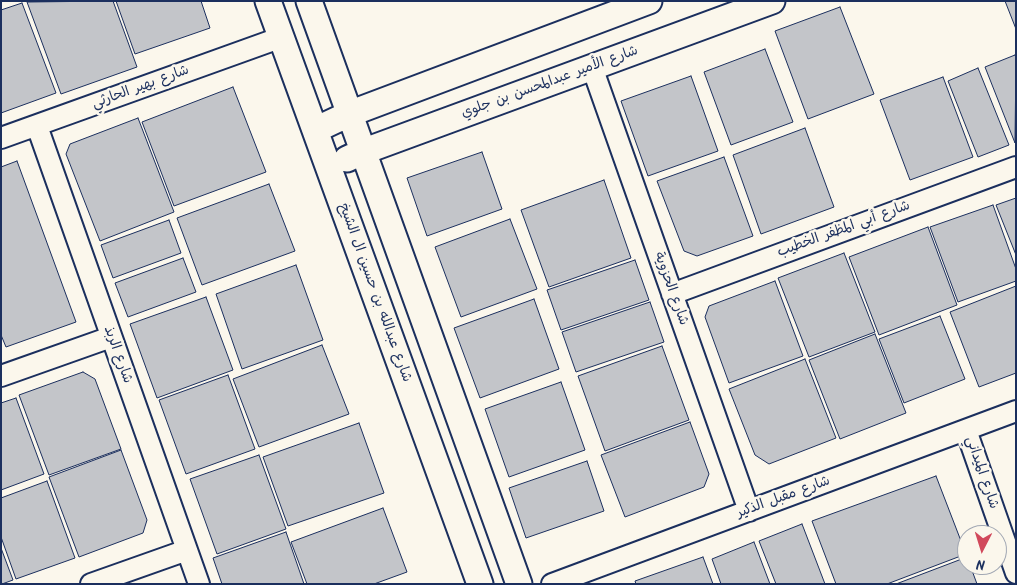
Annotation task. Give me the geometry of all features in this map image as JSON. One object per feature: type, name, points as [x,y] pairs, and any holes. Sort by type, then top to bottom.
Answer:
[{"type":"street","name":"شارع عبدالله بن حسين ال الشيخ","points":[[268,1],[480,584]]},
{"type":"street","points":[[309,1],[519,584]]},
{"type":"street","points":[[315,130],[349,114],[649,1]]},
{"type":"street","name":"شارع الأمير عبدالمحسن بن جلوي","points":[[329,168],[362,152],[772,1]]},
{"type":"street","name":"شارع بهير الحارثي","points":[[1,138],[282,37]]},
{"type":"street","name":"شارع الحزوية","points":[[592,68],[749,511]]},
{"type":"street","name":"شارع الربذ","points":[[36,126],[199,584]]},
{"type":"street","name":"شارع أبي المظفر الخطيب","points":[[672,294],[1016,166]]},
{"type":"street","points":[[1,376],[111,337]]},
{"type":"street","name":"شارع مقبل الذكير","points":[[552,584],[1016,411]]},
{"type":"street","name":"شارع الميداني","points":[[966,430],[1016,573]]},
{"type":"street","points":[[91,584],[187,550]]},
{"type":"building","points":[[113,1],[137,67],[61,94],[27,2]]},
{"type":"building","points":[[116,1],[201,1],[210,28],[135,54]]},
{"type":"building","points":[[1005,1],[1016,1],[1016,29]]},
{"type":"building","points":[[22,3],[56,93],[1,113],[1,10]]},
{"type":"building","points":[[840,7],[874,94],[808,119],[775,31]]},
{"type":"building","points":[[765,49],[793,122],[731,145],[704,72]]},
{"type":"building","points":[[1015,55],[1016,58],[1015,143],[985,67]]},
{"type":"building","points":[[978,68],[1009,145],[978,157],[948,81]]},
{"type":"building","points":[[691,76],[718,151],[648,176],[621,101]]},
{"type":"building","points":[[943,77],[973,157],[910,180],[880,100]]},
{"type":"building","points":[[233,87],[266,172],[174,206],[142,122]]},
{"type":"building","points":[[138,118],[174,212],[100,241],[66,154],[70,144]]},
{"type":"building","points":[[805,128],[834,207],[761,234],[733,155]]},
{"type":"building","points":[[482,152],[502,209],[427,236],[407,178]]},
{"type":"building","points":[[724,157],[753,236],[697,256],[684,251],[657,181]]},
{"type":"building","points":[[17,161],[76,322],[6,347],[1,335],[1,167]]},
{"type":"building","points":[[604,180],[631,258],[549,287],[521,210]]},
{"type":"building","points":[[269,184],[295,251],[202,285],[177,218]]},
{"type":"building","points":[[1016,198],[1016,255],[996,205]]},
{"type":"building","points":[[993,205],[1016,269],[1016,281],[958,302],[930,227]]},
{"type":"building","points":[[510,219],[537,289],[461,317],[435,247]]},
{"type":"building","points":[[169,220],[181,253],[113,278],[101,245]]},
{"type":"building","points":[[928,227],[957,305],[879,335],[849,257]]},
{"type":"building","points":[[844,253],[875,332],[809,357],[778,278]]},
{"type":"building","points":[[183,258],[196,292],[128,317],[115,283]]},
{"type":"building","points":[[635,260],[649,300],[561,330],[547,290]]},
{"type":"building","points":[[296,265],[323,340],[242,369],[216,294]]},
{"type":"building","points":[[775,281],[803,356],[729,383],[705,317],[709,306]]},
{"type":"building","points":[[1016,286],[1016,373],[979,387],[950,312]]},
{"type":"building","points":[[206,297],[233,370],[157,398],[130,324]]},
{"type":"building","points":[[534,299],[559,369],[480,398],[454,328]]},
{"type":"building","points":[[650,302],[664,342],[576,372],[562,332]]},
{"type":"building","points":[[940,316],[965,379],[904,403],[879,339]]},
{"type":"building","points":[[875,334],[906,413],[840,439],[809,360]]},
{"type":"building","points":[[322,345],[349,414],[259,447],[233,379]]},
{"type":"building","points":[[662,346],[689,420],[605,451],[578,376]]},
{"type":"building","points":[[805,359],[836,438],[769,464],[755,455],[729,389]]},
{"type":"building","points":[[83,372],[95,379],[121,449],[49,475],[19,395]]},
{"type":"building","points":[[228,375],[255,449],[186,474],[159,400]]},
{"type":"building","points":[[561,382],[585,450],[509,477],[485,409]]},
{"type":"building","points":[[16,398],[44,474],[1,490],[1,403]]},
{"type":"building","points":[[690,422],[709,474],[704,487],[625,517],[601,455]]},
{"type":"building","points":[[359,423],[384,493],[288,526],[263,457]]},
{"type":"building","points":[[121,450],[147,520],[143,533],[79,557],[49,477]]},
{"type":"building","points":[[259,455],[286,529],[217,554],[190,479]]},
{"type":"building","points":[[587,461],[604,511],[526,538],[509,488]]},
{"type":"building","points":[[936,476],[957,531],[957,557],[887,584],[836,584],[812,521]]},
{"type":"building","points":[[47,481],[75,558],[16,579],[1,537],[1,498]]},
{"type":"building","points":[[383,508],[407,572],[374,584],[307,584],[291,542]]},
{"type":"building","points":[[802,524],[825,584],[776,584],[759,541]]},
{"type":"building","points":[[286,532],[304,584],[222,584],[213,558]]},
{"type":"building","points":[[754,542],[770,584],[721,584],[712,559]]},
{"type":"building","points":[[1,548],[13,580],[2,584],[1,584]]},
{"type":"building","points":[[703,557],[713,584],[636,584],[635,581]]},
{"type":"building","points":[[957,561],[957,575],[974,575],[977,584],[896,584]]}]
